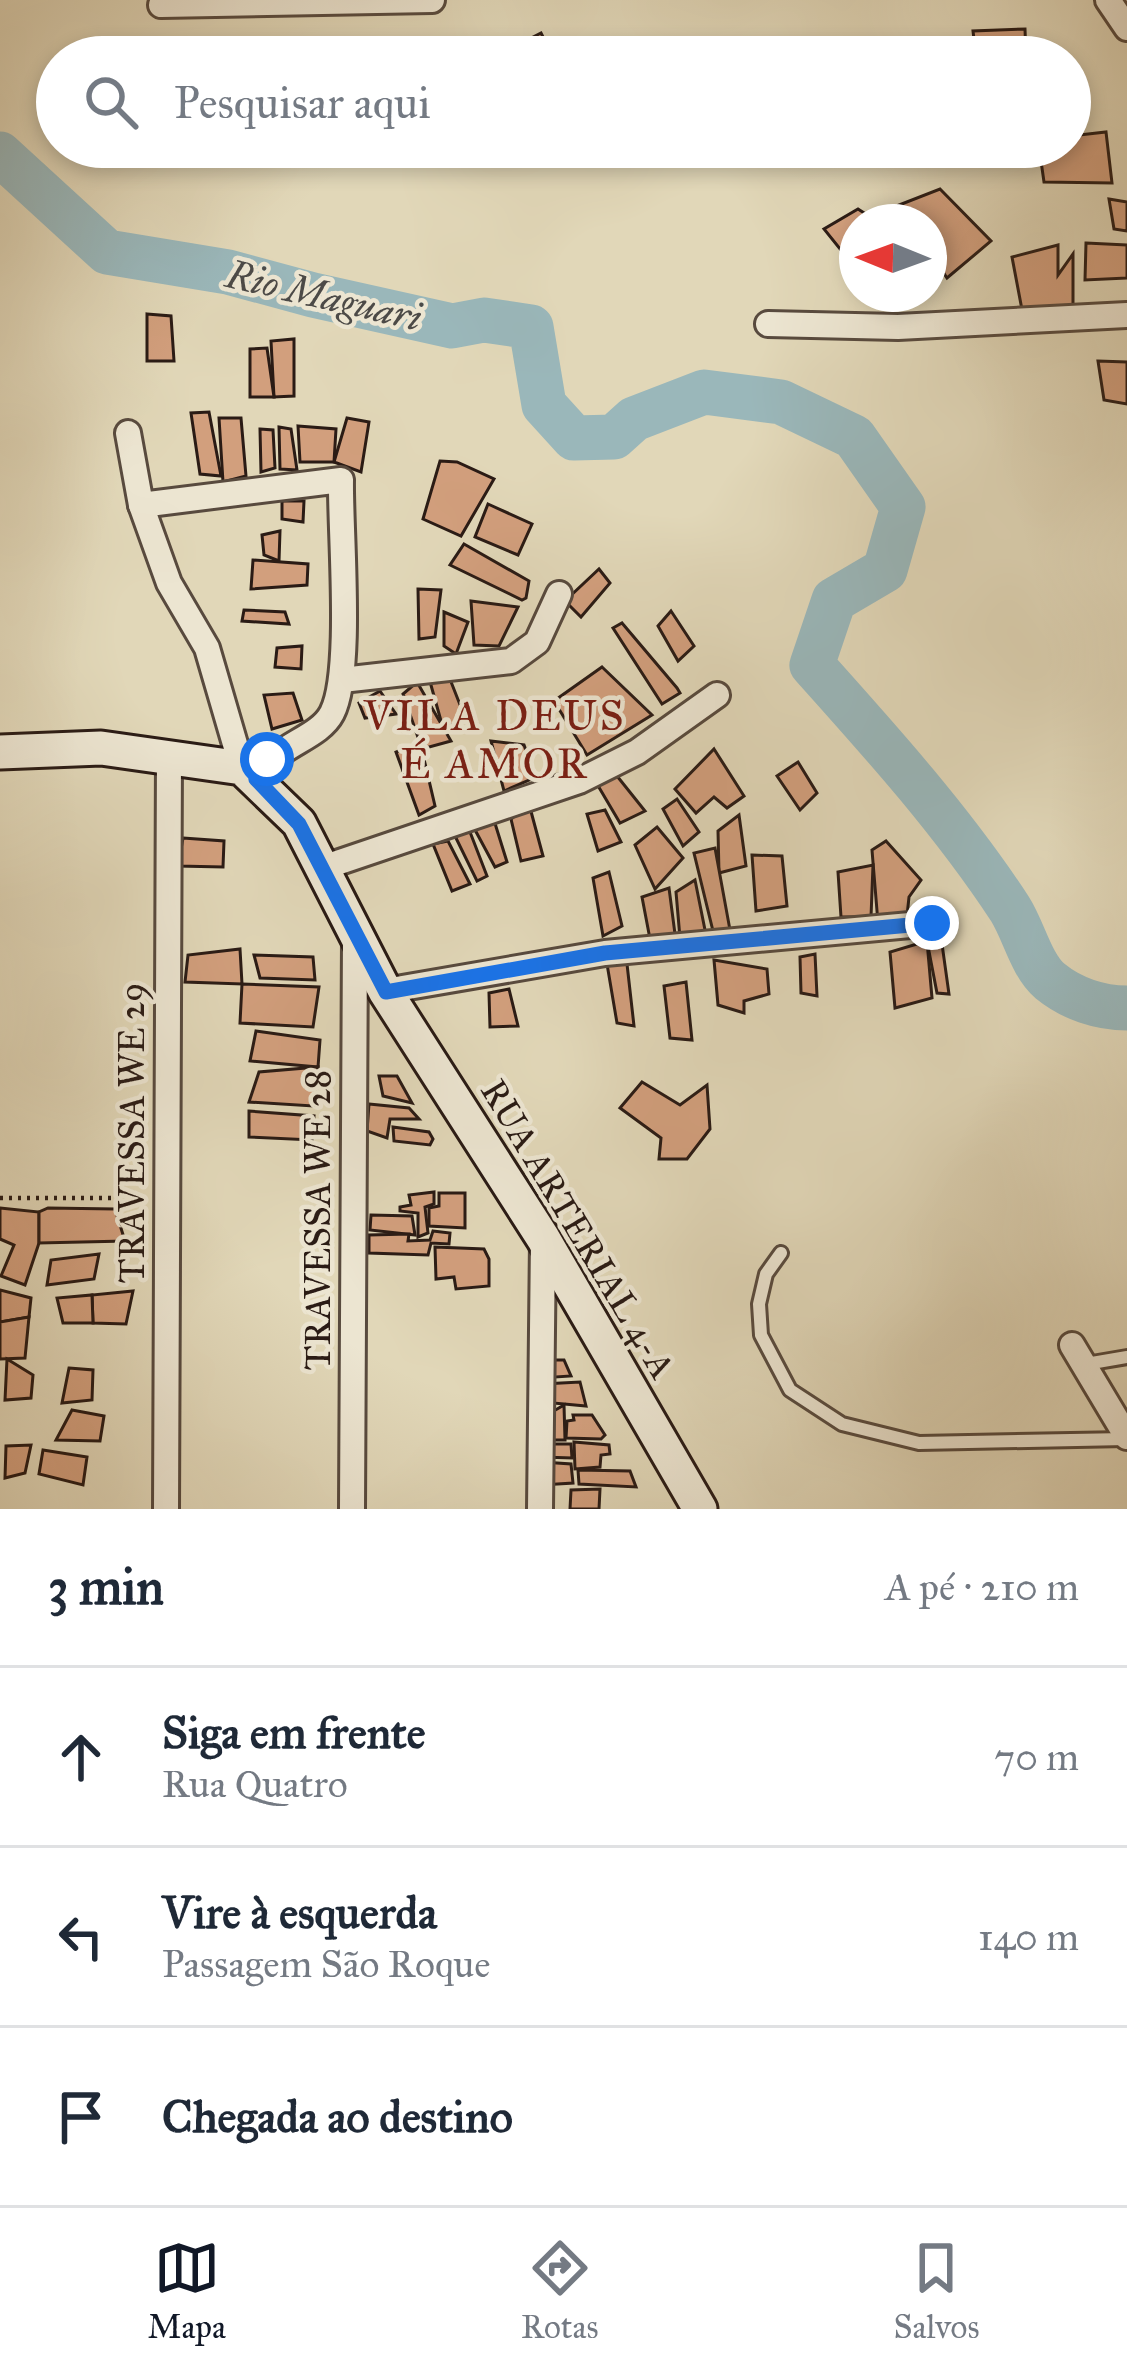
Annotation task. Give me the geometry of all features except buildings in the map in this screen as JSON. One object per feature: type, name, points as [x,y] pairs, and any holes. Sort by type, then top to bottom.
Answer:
[{"type":"main road","points":[[0,752],[100,748],[249,774]]},
{"type":"main road","name":"RUA ARTERIAL 4-A","points":[[249,774],[299,824],[386,992],[543,1238],[700,1509]]},
{"type":"street","points":[[161,5],[432,0]]},
{"type":"street","points":[[1108,0],[1127,28]]},
{"type":"street","points":[[768,324],[898,327],[1127,315]]},
{"type":"street","points":[[128,433],[141,505],[170,583],[206,648],[249,774],[331,716],[342,680],[341,480],[141,505]]},
{"type":"street","points":[[342,680],[511,661],[537,642],[559,594]]},
{"type":"street","points":[[322,868],[579,781],[637,752],[717,695]]},
{"type":"street","name":"TRAVESSA WE 29","points":[[166,1509],[169,757]]},
{"type":"street","points":[[386,992],[605,953],[932,923]]},
{"type":"street","name":"TRAVESSA WE 28","points":[[352,1509],[356,932]]},
{"type":"street","points":[[540,1509],[543,1238]]},
{"type":"street","points":[[1079,1354],[1127,1438]]},
{"type":"lane","points":[[781,1253],[766,1274],[759,1304],[761,1335],[790,1390],[842,1424],[919,1443],[1127,1438]]},
{"type":"lane","points":[[1079,1354],[1127,1357]]},
{"type":"path","points":[[0,1198],[168,1198]]},
{"type":"waterway","name":"Rio Maguari","points":[[0,154],[107,252],[228,272],[452,326],[484,320],[531,327],[544,405],[574,438],[614,437],[634,419],[704,392],[781,402],[854,437],[903,507],[885,570],[834,600],[812,665],[965,845],[1010,909],[1043,974],[1077,997],[1127,1008]]},
{"type":"district","name":"VILA DEUS É AMOR","points":[[495,740]]},
{"type":"route","points":[[267,759],[256,779],[299,824],[386,992],[605,953],[932,923]]}]
